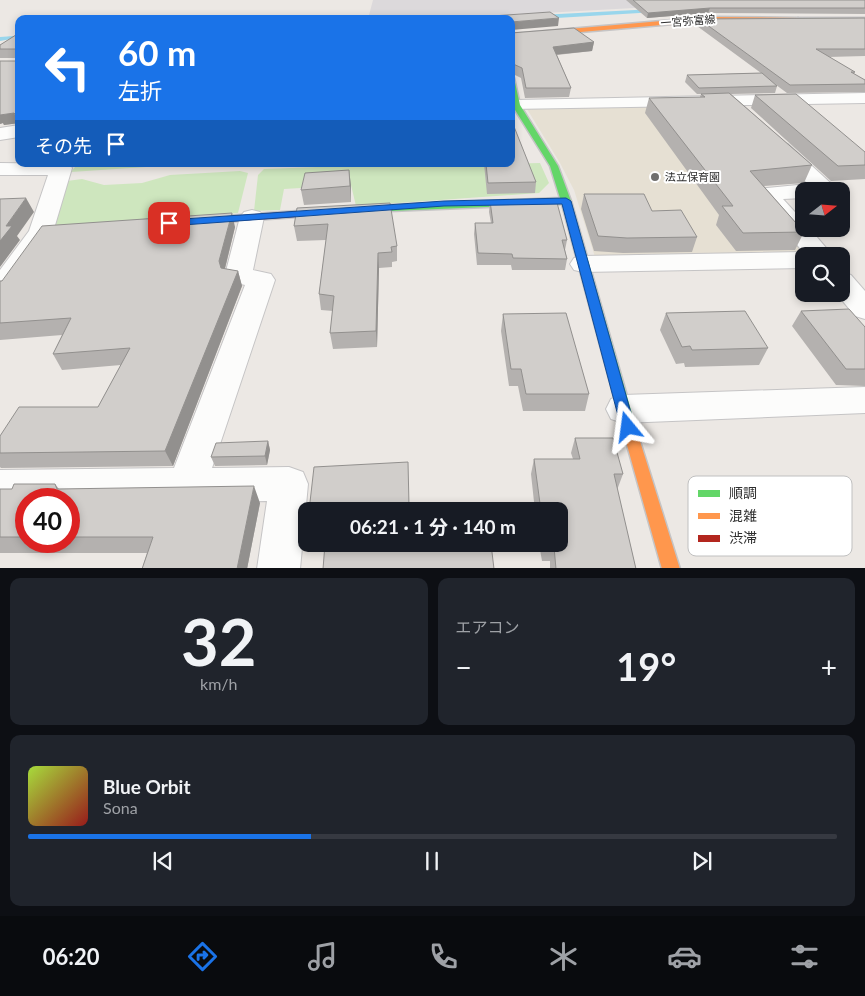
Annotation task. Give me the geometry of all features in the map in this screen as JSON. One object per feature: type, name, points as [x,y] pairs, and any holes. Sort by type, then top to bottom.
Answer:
[{"type":"street","name":"一宮弥富線","points":[[515,36],[708,19],[865,20]]},
{"type":"street","points":[[516,105],[865,98]]},
{"type":"street","points":[[515,100],[516,105],[554,166],[566,201],[622,409],[671,568]]},
{"type":"street","points":[[730,101],[826,189],[766,194],[812,247]]},
{"type":"street","points":[[0,134],[15,132]]},
{"type":"street","points":[[0,169],[62,168],[45,232],[0,289]]},
{"type":"street","points":[[185,222],[444,204],[566,201]]},
{"type":"street","points":[[187,485],[261,280],[238,275],[252,217]]},
{"type":"street","points":[[583,264],[795,260]]},
{"type":"street","points":[[850,291],[865,308]]},
{"type":"street","points":[[622,409],[865,400]]},
{"type":"street","points":[[0,487],[289,484],[278,568]]},
{"type":"shaded area","points":[[373,0],[865,0],[796,5],[634,8],[509,15],[369,15]]},
{"type":"shaded area","name":"法立保育園","points":[[682,106],[802,247],[795,247],[795,256],[595,257],[574,190],[527,109]]},
{"type":"green space","points":[[540,163],[549,183],[539,193],[356,206],[351,185],[284,189],[280,210],[254,211],[258,175],[264,169],[318,167],[515,167],[515,164]]},
{"type":"green space","points":[[75,167],[146,167],[71,172]]},
{"type":"green space","points":[[240,171],[248,173],[238,213],[52,227],[67,181],[82,179],[104,185],[142,183],[170,175]]},
{"type":"building","points":[[633,0],[865,0],[865,8],[710,8],[648,13]]},
{"type":"building","points":[[550,12],[559,18],[515,22],[515,15],[507,15]]},
{"type":"building","points":[[865,18],[865,49],[816,49],[855,72],[851,72],[865,80],[865,84],[790,85],[699,19]]},
{"type":"building","points":[[574,28],[594,42],[553,47],[571,88],[526,88],[522,68],[515,65],[515,33]]},
{"type":"building","points":[[15,36],[15,49],[0,49],[0,45]]},
{"type":"building","points":[[0,61],[15,61],[15,114],[0,115]]},
{"type":"building","points":[[762,73],[777,86],[699,88],[687,75]]},
{"type":"building","points":[[729,93],[812,165],[750,171],[795,222],[795,232],[743,233],[722,206],[733,206],[649,98],[705,97],[701,94]]},
{"type":"building","points":[[796,94],[865,152],[865,165],[838,166],[755,95]]},
{"type":"building","points":[[515,129],[536,182],[488,183],[486,167],[515,167]]},
{"type":"building","points":[[349,170],[350,186],[301,190],[305,173]]},
{"type":"building","points":[[584,194],[644,194],[652,211],[681,210],[697,237],[627,238],[598,236]]},
{"type":"building","points":[[26,198],[6,226],[12,226],[0,241],[0,199]]},
{"type":"building","points":[[556,199],[567,240],[562,240],[567,259],[513,258],[512,254],[478,253],[475,223],[493,223],[490,201]]},
{"type":"building","points":[[390,203],[397,246],[391,247],[392,252],[378,253],[376,331],[330,333],[334,296],[319,294],[328,224],[294,226],[297,208]]},
{"type":"building","points":[[232,213],[219,261],[221,268],[238,271],[165,451],[0,453],[0,436],[19,407],[98,407],[130,348],[53,354],[71,318],[0,323],[0,281],[2,281],[42,226]]},
{"type":"building","points":[[849,309],[865,327],[865,369],[846,369],[801,311]]},
{"type":"building","points":[[745,311],[768,348],[692,350],[690,346],[682,347],[666,313]]},
{"type":"building","points":[[566,313],[589,394],[526,394],[521,369],[511,369],[503,314]]},
{"type":"building","points":[[575,438],[613,438],[623,474],[614,474],[636,568],[556,568],[554,552],[568,552],[568,502],[540,502],[534,459],[580,459]]},
{"type":"building","points":[[268,441],[265,456],[211,457],[216,443]]},
{"type":"building","points":[[408,462],[409,502],[310,502],[314,467]]},
{"type":"building","points":[[14,484],[55,484],[57,488],[15,488],[15,537],[0,537],[0,489],[12,489]]},
{"type":"building","points":[[254,486],[237,568],[142,568],[153,537],[80,537],[80,489]]},
{"type":"building","points":[[324,552],[492,552],[494,568],[323,568]]},
{"type":"waterway","points":[[540,17],[654,11]]},
{"type":"waterway","points":[[0,39],[14,38]]},
{"type":"traffic: fast","points":[[798,20],[865,20]]},
{"type":"traffic: fast","points":[[515,100],[516,105],[554,166],[566,201],[632,438]]},
{"type":"traffic: fast","points":[[390,208],[566,201]]},
{"type":"traffic: slow","points":[[515,36],[708,19],[798,20]]},
{"type":"traffic: slow","points":[[632,438],[671,568]]},
{"type":"traffic: jam","points":[[196,221],[390,208]]},
{"type":"place","name":"法立保育園","points":[[655,177]]},
{"type":"route","points":[[169,223],[444,204],[566,201],[628,427]]}]
